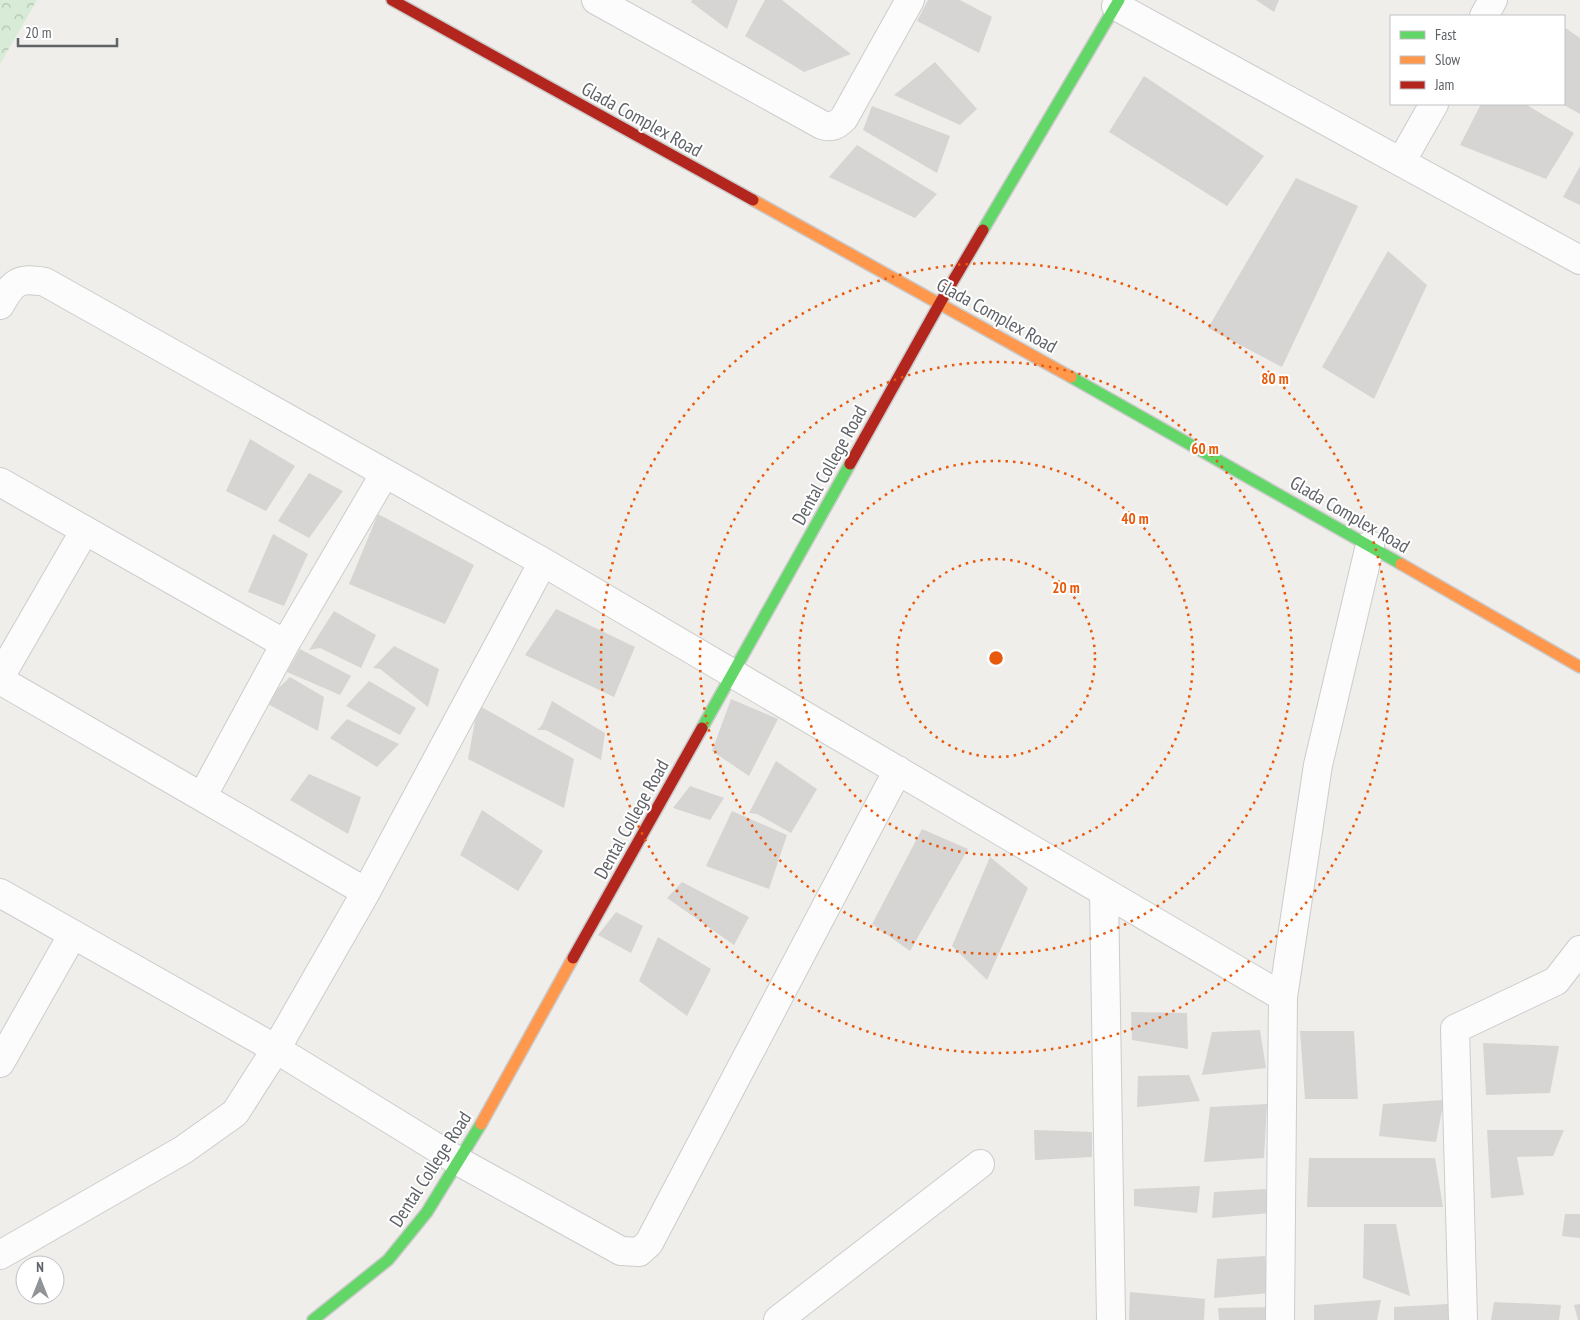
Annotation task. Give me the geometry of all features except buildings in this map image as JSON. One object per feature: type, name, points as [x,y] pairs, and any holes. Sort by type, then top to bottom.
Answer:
[{"type":"street","name":"Glada Complex Road","points":[[392,0],[940,303],[1370,545],[1580,667]]},
{"type":"street","points":[[596,0],[822,125],[830,127],[838,125],[844,118],[910,0]]},
{"type":"street","points":[[1485,15],[1494,0]]},
{"type":"street","name":"Dental College Road","points":[[313,1320],[388,1260],[427,1212],[473,1138],[940,303],[1118,3]]},
{"type":"street","points":[[1118,3],[1580,260]]},
{"type":"street","points":[[1401,162],[1433,105]]},
{"type":"street","points":[[0,305],[14,284],[30,279],[45,282],[544,562],[1283,997]]},
{"type":"street","points":[[202,797],[285,644],[385,474]]},
{"type":"street","points":[[0,482],[285,644]]},
{"type":"street","points":[[85,530],[0,679],[366,892]]},
{"type":"street","points":[[1280,1320],[1283,997],[1318,765],[1370,545]]},
{"type":"street","points":[[0,1255],[183,1150],[235,1113],[276,1049],[366,892],[544,562]]},
{"type":"street","points":[[0,893],[276,1049],[458,1161],[621,1251],[639,1252],[649,1243],[898,770]]},
{"type":"street","points":[[1104,892],[1112,1320]]},
{"type":"street","points":[[0,1063],[73,934]]},
{"type":"street","points":[[1463,1320],[1455,1029],[1556,981],[1580,950]]},
{"type":"street","points":[[778,1320],[980,1164]]},
{"type":"green space","points":[[0,0],[37,0],[0,64]]},
{"type":"traffic: fast","points":[[983,230],[1119,0]]},
{"type":"traffic: fast","points":[[1071,377],[1401,564]]},
{"type":"traffic: fast","points":[[702,728],[850,464]]},
{"type":"traffic: fast","points":[[313,1320],[388,1260],[427,1212],[481,1124]]},
{"type":"traffic: slow","points":[[753,200],[1071,377]]},
{"type":"traffic: slow","points":[[1401,564],[1580,667]]},
{"type":"traffic: slow","points":[[481,1124],[573,958]]},
{"type":"traffic: jam","points":[[392,0],[753,200]]},
{"type":"traffic: jam","points":[[850,464],[983,230]]},
{"type":"traffic: jam","points":[[573,958],[702,728]]}]
